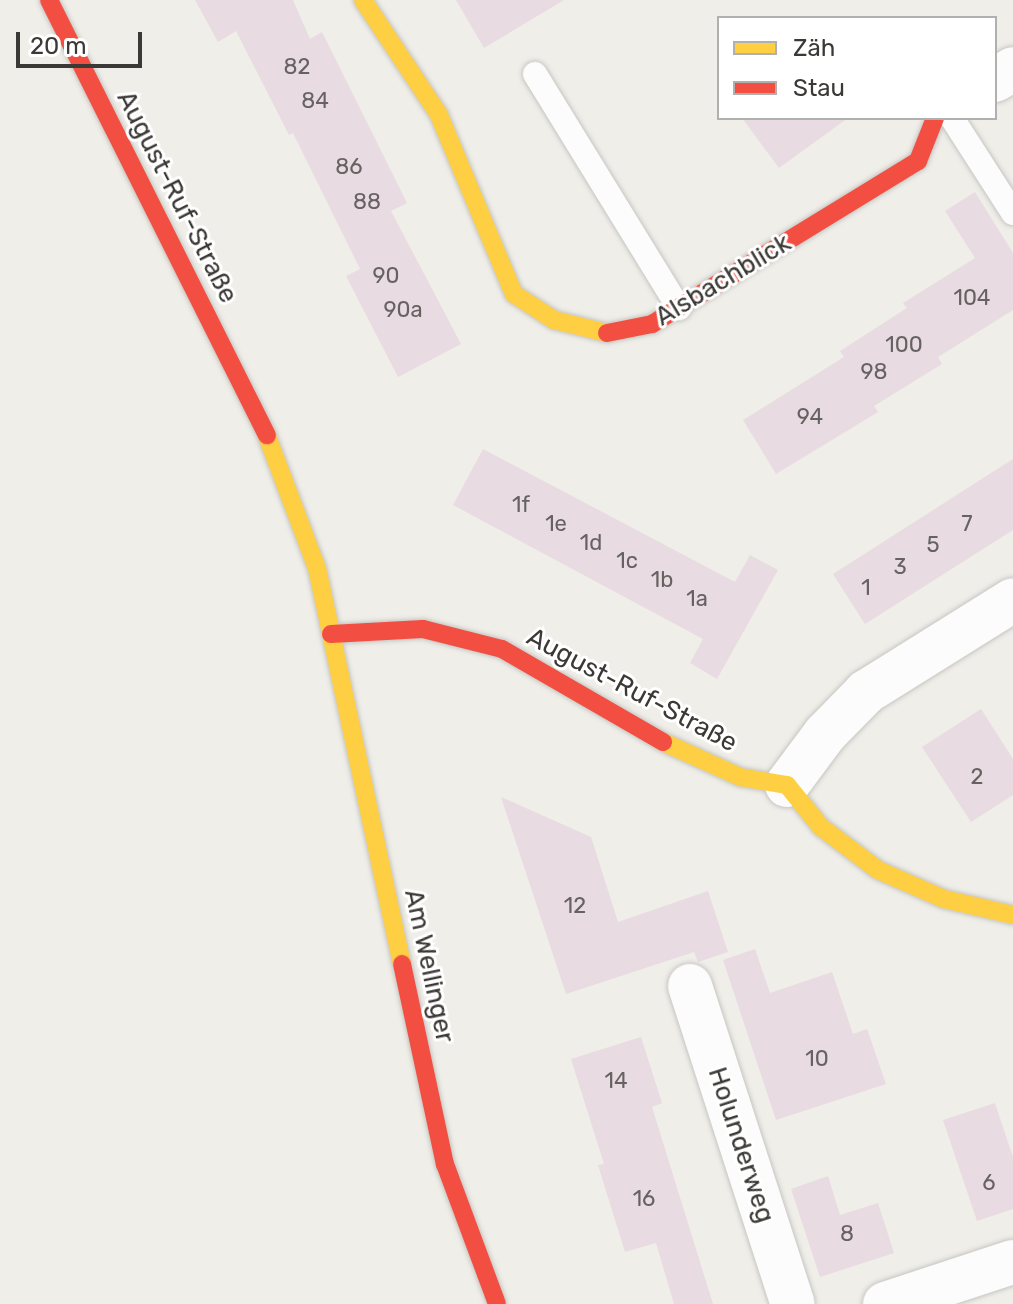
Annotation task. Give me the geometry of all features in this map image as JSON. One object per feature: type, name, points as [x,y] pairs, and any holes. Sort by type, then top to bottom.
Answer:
[{"type":"street","name":"August-Ruf-Straße","points":[[49,0],[287,479],[317,568],[331,634],[423,629],[502,649],[691,758],[740,777],[787,785]]},
{"type":"street","name":"Alsbachblick","points":[[363,0],[439,115],[514,294],[554,320],[604,334],[652,324],[918,161],[934,120]]},
{"type":"street","points":[[1013,600],[866,692],[825,734],[787,785],[821,827],[878,870],[944,899],[1013,915]]},
{"type":"street","name":"Am Wellinger","points":[[331,634],[445,1164],[497,1304]]},
{"type":"street","name":"Holunderweg","points":[[690,986],[793,1304]]},
{"type":"street","points":[[885,1304],[1013,1262]]},
{"type":"lane","points":[[535,74],[679,308]]},
{"type":"lane","points":[[953,120],[1013,213]]},
{"type":"building","points":[[195,0],[293,0],[310,39],[322,32],[407,203],[391,211],[461,344],[398,377],[346,276],[360,269],[293,133],[289,135],[236,31],[218,42]]},
{"type":"building","points":[[456,0],[564,0],[484,48]]},
{"type":"building","points":[[743,120],[845,120],[779,168]]},
{"type":"building","points":[[975,192],[1013,253],[1013,310],[938,357],[942,364],[874,406],[878,412],[776,474],[743,420],[844,357],[840,351],[907,308],[903,303],[975,258],[945,211]]},
{"type":"building","points":[[483,449],[735,582],[750,555],[778,570],[717,679],[690,663],[703,639],[453,505]]},
{"type":"building","points":[[1013,459],[1013,530],[865,624],[833,574]]},
{"type":"building","points":[[981,709],[1013,759],[1013,795],[971,822],[922,747]]},
{"type":"building","points":[[501,797],[591,837],[618,922],[708,891],[728,952],[698,962],[694,952],[566,994]]},
{"type":"building","points":[[755,949],[770,993],[832,972],[853,1034],[867,1029],[886,1084],[776,1120],[723,960]]},
{"type":"building","points":[[641,1037],[662,1103],[652,1107],[713,1304],[674,1304],[656,1243],[625,1252],[598,1165],[604,1164],[571,1059]]},
{"type":"building","points":[[995,1103],[1013,1157],[1013,1209],[977,1221],[943,1120]]},
{"type":"building","points":[[828,1176],[840,1215],[878,1203],[894,1253],[820,1277],[791,1189]]},
{"type":"traffic: slow","points":[[363,0],[439,115],[514,294],[554,320],[607,333]]},
{"type":"traffic: slow","points":[[267,436],[317,568],[402,964]]},
{"type":"traffic: slow","points":[[663,742],[740,777],[787,785],[821,827],[878,870],[944,899],[1013,915]]},
{"type":"traffic: jam","points":[[49,0],[267,436]]},
{"type":"traffic: jam","points":[[607,333],[652,324],[918,161],[934,120]]},
{"type":"traffic: jam","points":[[331,634],[423,629],[502,649],[663,742]]},
{"type":"traffic: jam","points":[[402,964],[445,1164],[497,1304]]}]
